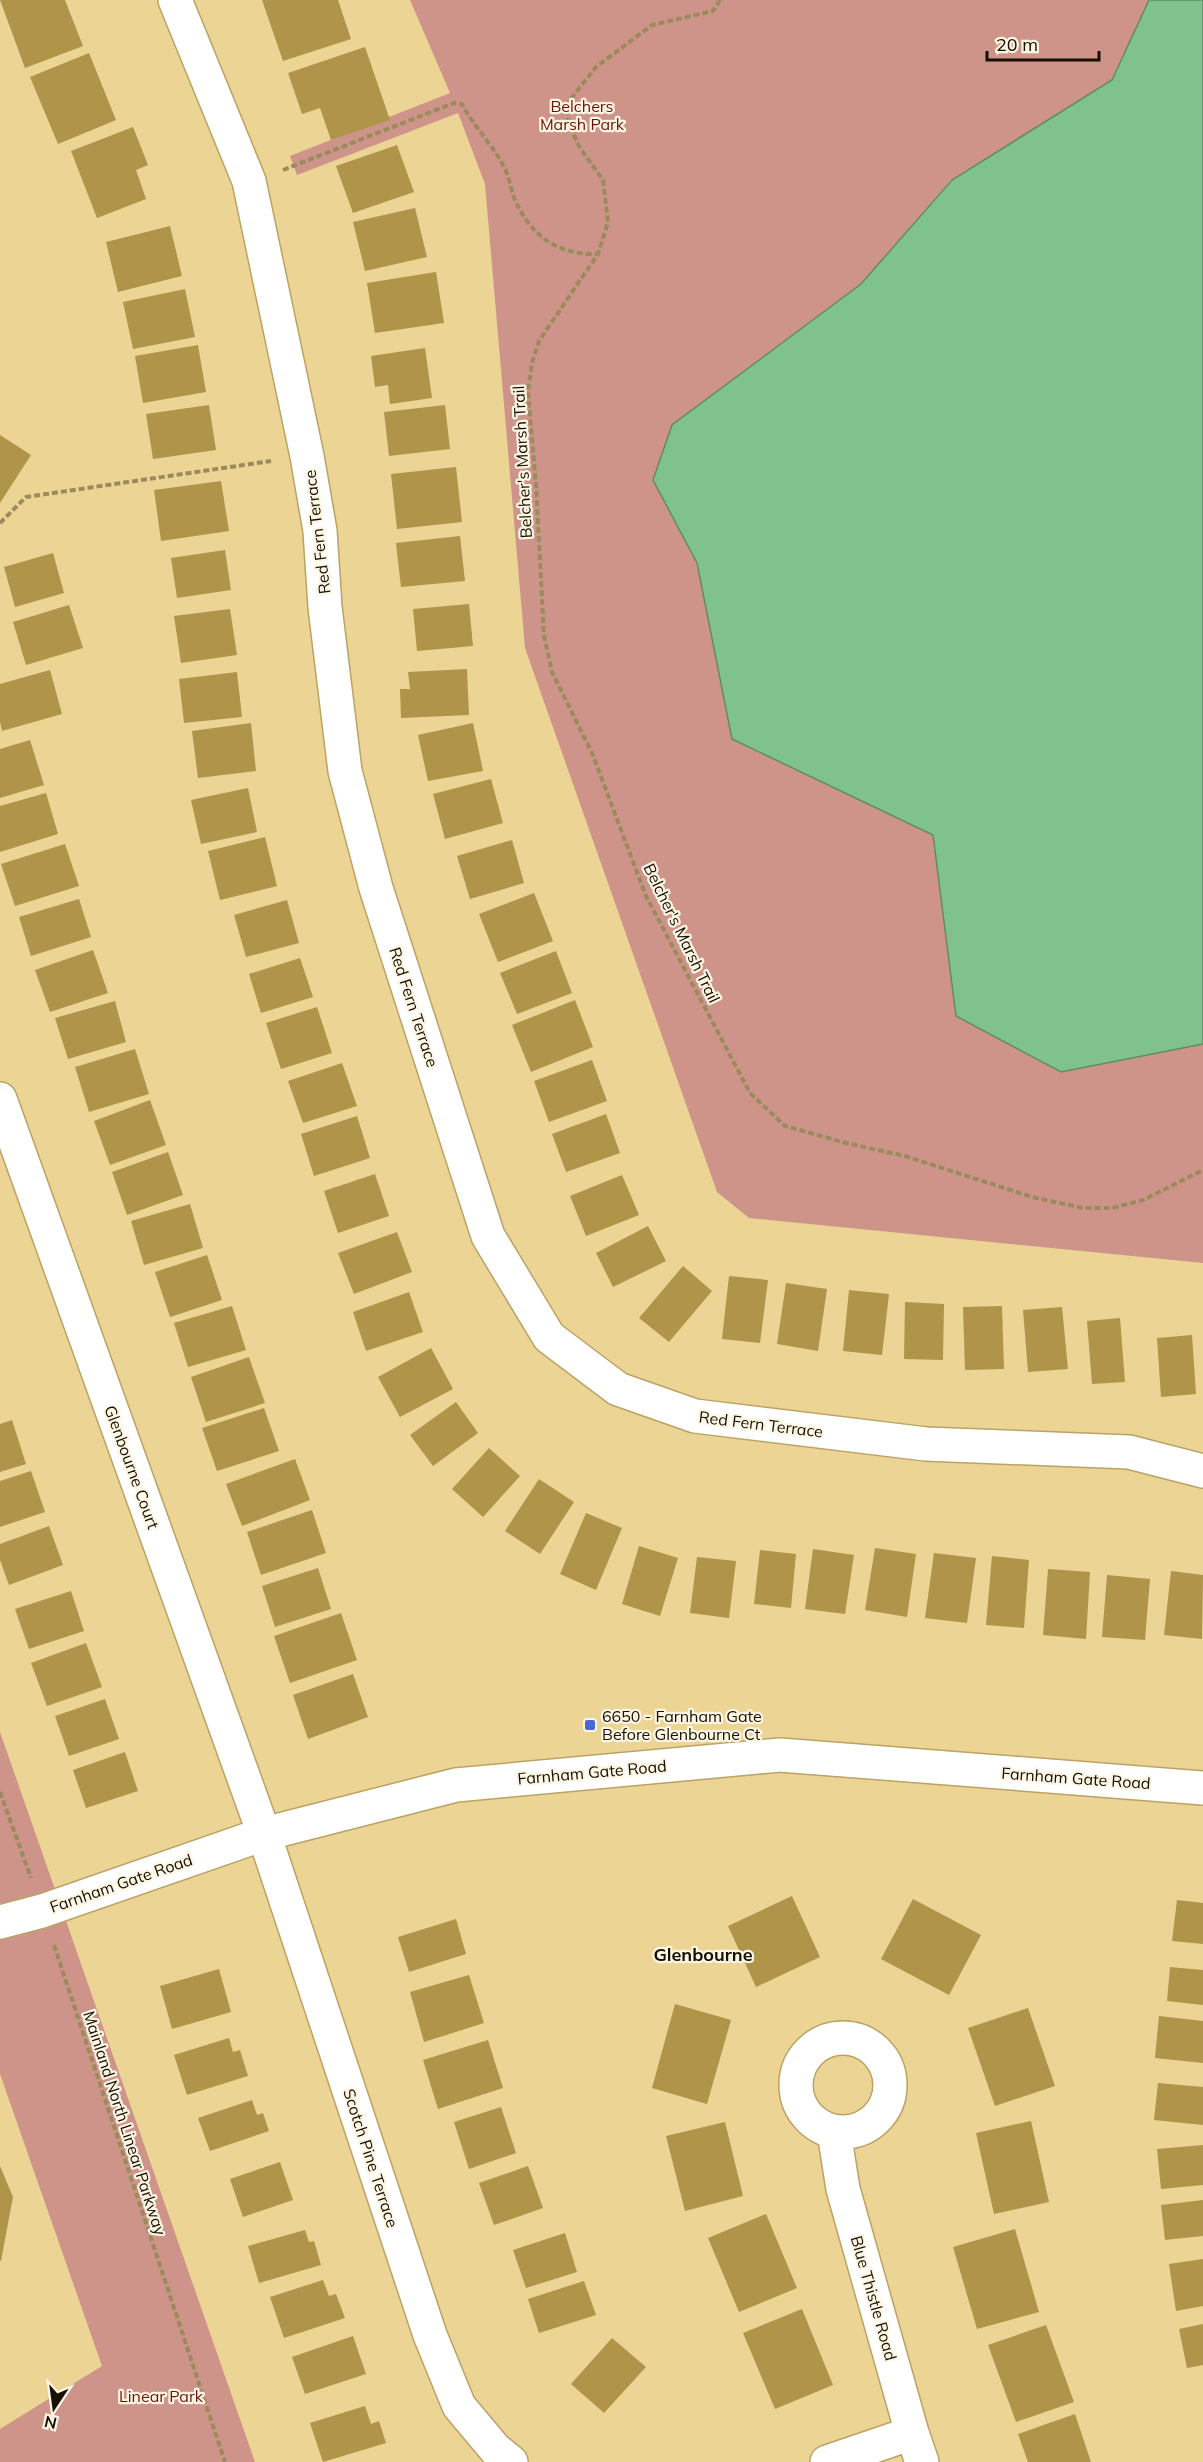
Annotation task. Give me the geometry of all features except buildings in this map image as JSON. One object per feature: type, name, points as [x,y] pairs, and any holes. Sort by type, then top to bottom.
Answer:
[{"type":"street","name":"Red Fern Terrace","points":[[175,0],[249,181],[307,456],[320,531],[326,607],[345,771],[376,888],[488,1236],[549,1338],[618,1389],[694,1416],[926,1444],[1129,1452],[1203,1471]]},
{"type":"street","name":"Glenbourne Court","points":[[0,1099],[264,1834]]},
{"type":"street","name":"Farnham Gate Road","points":[[0,1922],[42,1911],[264,1834],[456,1785],[780,1755],[1203,1788]]},
{"type":"street","name":"Scotch Pine Terrace","points":[[264,1834],[430,2335],[459,2406],[495,2449],[512,2462]]},
{"type":"street","name":"Blue Thistle Road","points":[[834,2132],[843,2189],[917,2448]]},
{"type":"street","points":[[827,2462],[917,2448]]},
{"type":"path","name":"Belcher's Marsh Trail","points":[[720,0],[712,11],[651,25],[596,67],[566,105],[569,125],[580,148],[603,180],[608,222],[598,254],[539,341],[532,363],[528,392],[536,485],[544,636],[552,672],[592,753],[646,896],[750,1093],[786,1126],[846,1143],[905,1156],[1032,1197],[1083,1208],[1112,1208],[1143,1200],[1203,1170]]},
{"type":"path","points":[[249,181],[282,171],[454,102],[462,104],[505,169],[515,199],[529,226],[555,246],[576,255],[598,254]]},
{"type":"path","points":[[0,523],[26,497],[238,466]]},
{"type":"path","name":"Mainland North Linear Parkway","points":[[0,1792],[42,1911],[225,2462]]},
{"type":"green space","name":"Belchers Marsh Park","points":[[410,0],[1149,0],[1112,80],[951,180],[861,284],[672,425],[653,480],[697,563],[732,739],[933,835],[957,1016],[1061,1072],[1203,1044],[1203,1263],[749,1218],[717,1192],[525,648],[485,184],[458,113],[297,175],[290,156],[450,93]]},
{"type":"green space","name":"Linear Park","points":[[0,1732],[255,2462],[0,2462],[0,2429],[102,2366],[0,2074]]},
{"type":"shaded area","points":[[1149,0],[1203,0],[1203,1044],[1061,1072],[956,1016],[933,835],[732,739],[697,563],[653,480],[672,425],[861,284],[952,180],[1112,80]]},
{"type":"place","name":"6650 - Farnham Gate Before Glenbourne Ct","points":[[590,1725]]},
{"type":"district","name":"Glenbourne","points":[[703,1954]]}]
